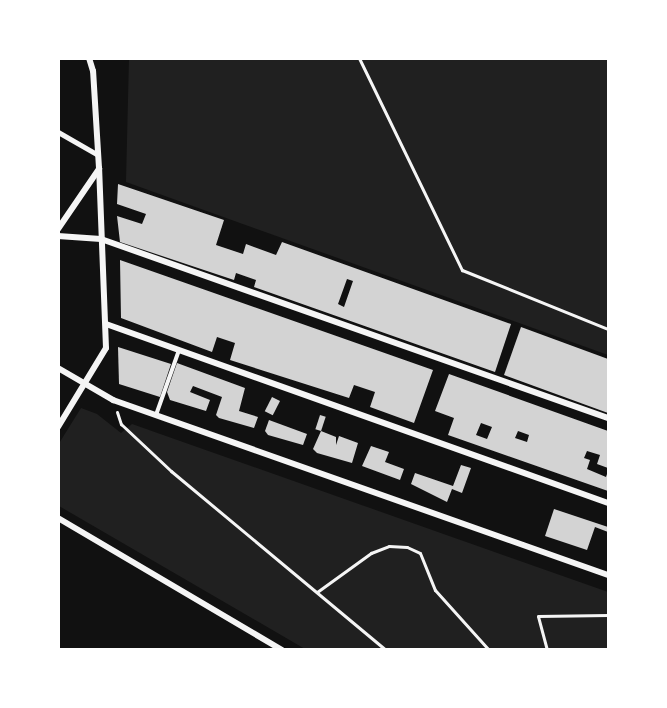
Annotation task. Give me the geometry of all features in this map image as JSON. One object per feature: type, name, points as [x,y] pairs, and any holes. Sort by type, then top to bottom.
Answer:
[{"type":"street","points":[[58,427],[106,348],[93,71],[88,58]]},
{"type":"street","points":[[58,132],[98,155]]},
{"type":"street","points":[[58,229],[99,168]]},
{"type":"street","points":[[58,236],[101,239],[609,418]]},
{"type":"street","points":[[106,324],[609,503]]},
{"type":"street","points":[[58,368],[113,400],[609,575]]},
{"type":"street","points":[[58,518],[282,650]]},
{"type":"lane","points":[[156,416],[179,350]]},
{"type":"path","points":[[359,58],[462,270],[609,329]]},
{"type":"path","points":[[113,400],[121,424],[163,463],[386,650]]},
{"type":"path","points":[[317,592],[371,553],[389,546],[407,547],[420,553],[435,590],[489,650]]},
{"type":"path","points":[[547,650],[538,616],[609,615]]},
{"type":"shaded area","points":[[129,59],[608,59],[608,355],[126,182]]},
{"type":"shaded area","points":[[81,408],[97,414],[121,433],[132,424],[608,592],[608,649],[305,649],[59,506],[58,445]]},
{"type":"building","points":[[118,184],[224,220],[216,245],[243,254],[246,244],[276,255],[282,242],[511,324],[495,372],[254,287],[256,280],[236,273],[234,280],[120,242],[117,216],[142,224],[146,214],[117,204]],"holes":[[[347,279],[353,281],[344,307],[338,304]]]},
{"type":"building","points":[[120,260],[433,370],[414,423],[370,407],[375,392],[354,385],[349,398],[230,360],[235,343],[217,337],[212,352],[121,318]]},
{"type":"building","points":[[521,327],[608,359],[608,413],[504,375]]},
{"type":"building","points":[[118,347],[171,364],[160,397],[119,384]]},
{"type":"building","points":[[177,363],[245,388],[239,411],[258,417],[254,428],[219,418],[216,415],[222,397],[193,386],[190,392],[210,400],[206,411],[170,400],[167,392]]},
{"type":"building","points":[[449,374],[608,431],[608,468],[597,464],[600,455],[587,451],[584,458],[590,460],[587,469],[606,477],[608,471],[608,491],[448,435],[454,418],[435,411]],"holes":[[[481,423],[492,427],[487,439],[476,435]],[[518,431],[529,435],[527,442],[515,438]]]},
{"type":"building","points":[[272,397],[280,401],[273,415],[265,411]]},
{"type":"building","points":[[320,415],[326,417],[321,431],[315,429]]},
{"type":"building","points":[[269,420],[307,434],[303,445],[268,435],[265,431]]},
{"type":"building","points":[[321,431],[336,437],[336,445],[339,436],[358,443],[352,463],[317,453],[313,449]]},
{"type":"building","points":[[371,446],[389,452],[385,462],[404,469],[400,480],[362,466]]},
{"type":"building","points":[[461,465],[471,468],[462,493],[452,489],[447,502],[411,484],[415,473],[453,486]]},
{"type":"building","points":[[554,509],[608,527],[608,532],[595,527],[587,550],[545,536]]}]
